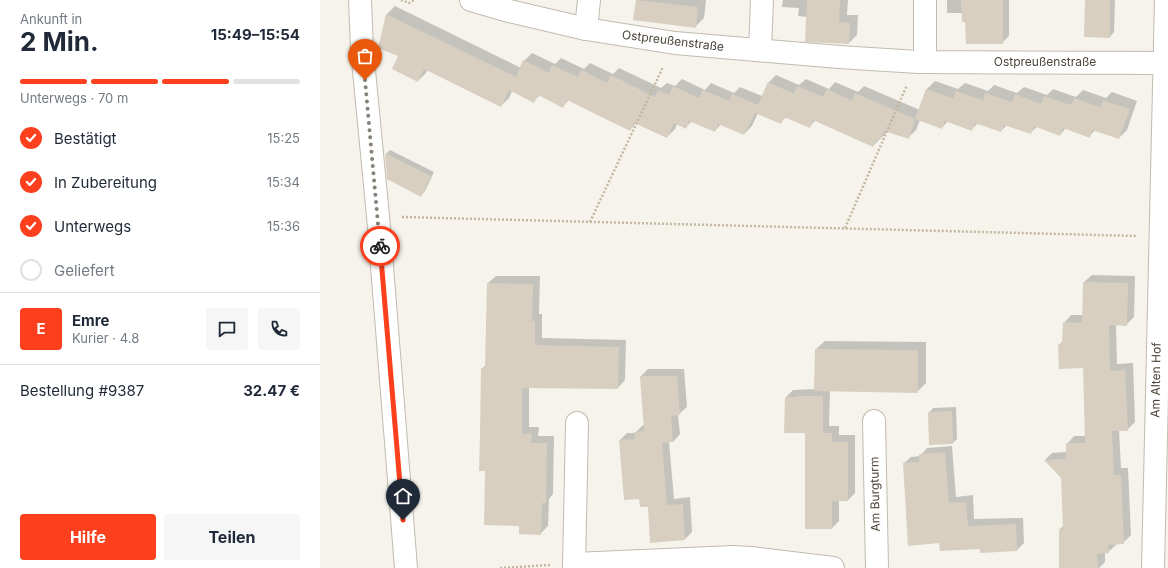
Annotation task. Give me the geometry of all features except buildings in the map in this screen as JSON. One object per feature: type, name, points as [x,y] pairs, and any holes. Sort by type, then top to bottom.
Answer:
[{"type":"street","points":[[360,0],[362,50],[378,216],[406,568]]},
{"type":"street","name":"Ostpreußenstraße","points":[[471,0],[505,10],[586,29],[675,43],[922,62],[1164,63]]},
{"type":"street","points":[[586,29],[590,0]]},
{"type":"street","points":[[760,50],[762,0]]},
{"type":"street","points":[[922,62],[925,0]]},
{"type":"street","name":"Am Alten Hof","points":[[1152,568],[1166,0]]},
{"type":"street","name":"Am Burgturm","points":[[874,421],[877,568]]},
{"type":"street","points":[[577,423],[574,566],[733,557],[833,568]]},
{"type":"path","points":[[401,0],[409,4],[414,0]]},
{"type":"path","points":[[590,222],[675,43]]},
{"type":"path","points":[[845,228],[922,62]]},
{"type":"path","points":[[378,216],[1160,236]]},
{"type":"path","points":[[500,568],[574,566]]},
{"type":"way so far","points":[[365,80],[380,246]]},
{"type":"route","points":[[380,246],[403,520]]}]
